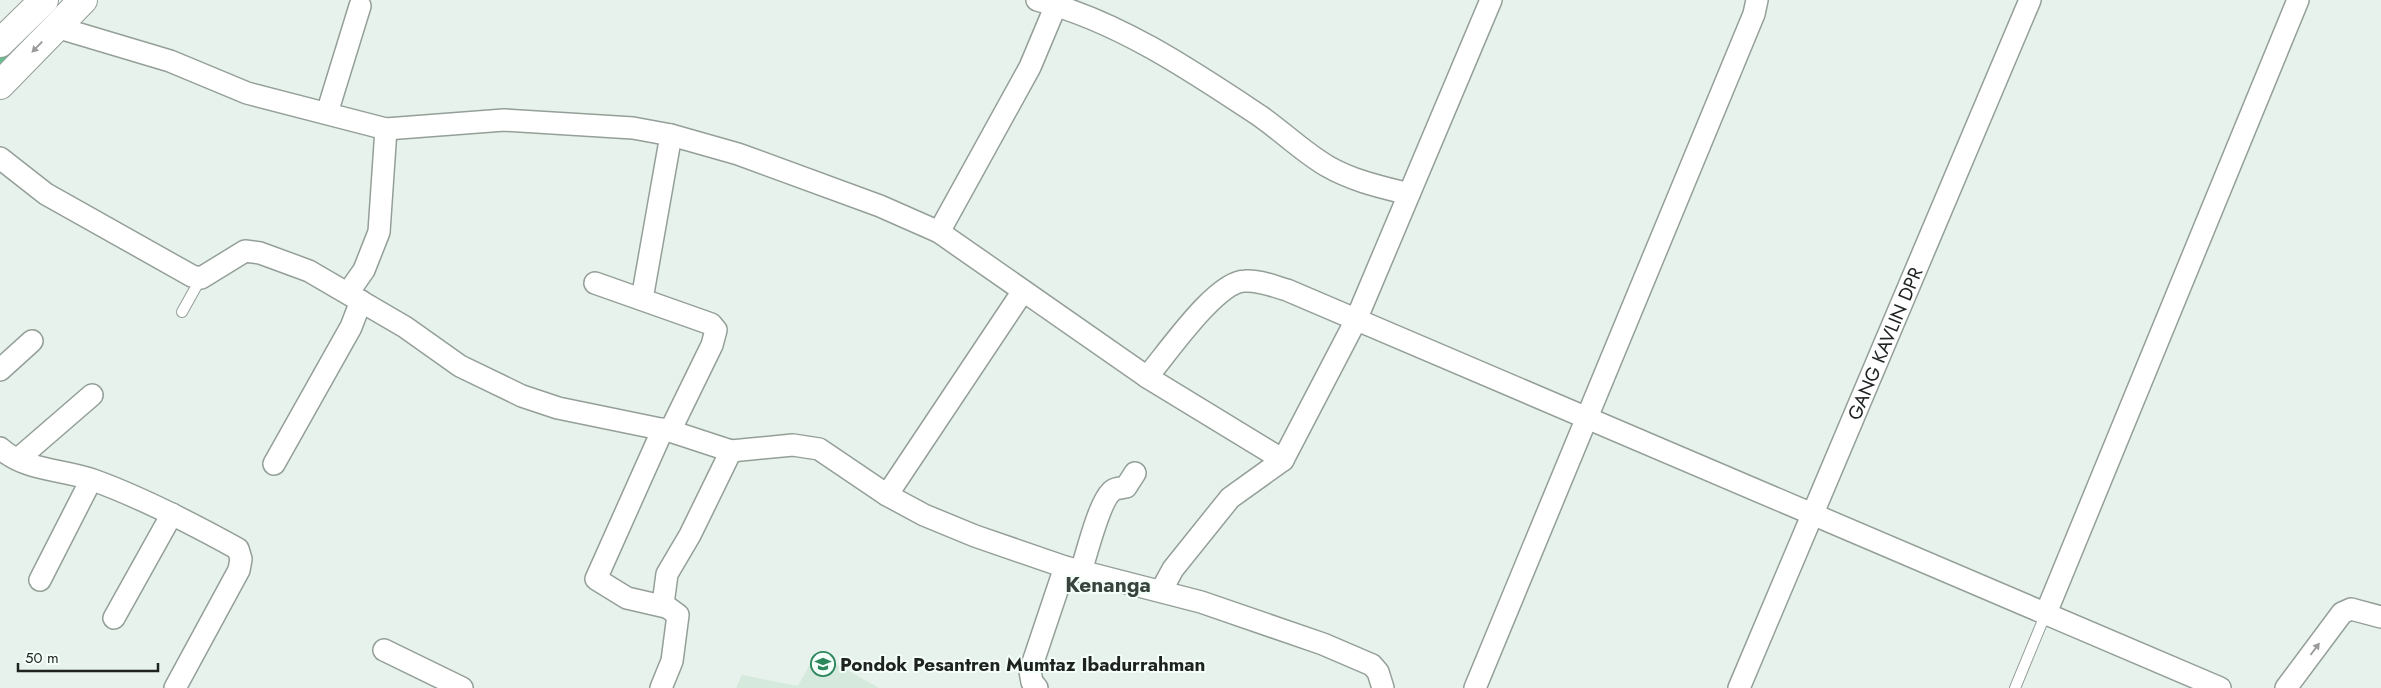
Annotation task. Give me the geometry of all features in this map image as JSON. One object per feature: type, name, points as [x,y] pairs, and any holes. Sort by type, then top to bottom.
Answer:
[{"type":"street","points":[[0,43],[44,0]]},
{"type":"street","points":[[0,85],[83,0]]},
{"type":"street","points":[[1161,591],[1173,570],[1230,498],[1283,460],[1356,320],[1491,0]]},
{"type":"street","points":[[1475,688],[1585,417],[1754,14],[1757,0]]},
{"type":"street","name":"GANG KAVLIN DPR","points":[[1739,688],[2030,0]]},
{"type":"street","points":[[2046,613],[2298,0]]},
{"type":"street","points":[[939,232],[1030,67],[1046,2],[1121,31],[1205,79],[1270,122],[1328,166],[1362,182],[1409,194]]},
{"type":"street","points":[[327,113],[360,6]]},
{"type":"street","points":[[56,27],[170,61],[247,93],[386,129],[504,120],[633,128],[671,135],[738,154],[880,206],[939,232],[1148,377],[1283,460]]},
{"type":"street","points":[[274,464],[351,327],[355,297],[379,232],[386,129]]},
{"type":"street","points":[[642,299],[671,135]]},
{"type":"street","points":[[0,158],[46,194],[182,272],[201,278],[245,251],[260,253],[309,271],[405,327],[460,366],[522,396],[558,408],[667,430],[731,451],[793,445],[819,448],[887,495],[975,536],[1073,569],[1201,602],[1362,660],[1378,672],[1383,688]]},
{"type":"street","points":[[1148,377],[1208,302],[1227,288],[1243,280],[1262,282],[1287,290],[2220,688]]},
{"type":"street","points":[[595,283],[711,324],[716,330],[712,345],[667,430],[596,579],[627,598],[666,607],[678,615],[672,661],[661,688]]},
{"type":"street","points":[[887,495],[1024,291]]},
{"type":"street","points":[[0,370],[32,341]]},
{"type":"street","points":[[18,459],[92,395]]},
{"type":"street","points":[[0,448],[31,466],[91,480],[172,514],[238,549],[241,559],[239,570],[176,688]]},
{"type":"street","points":[[666,607],[663,599],[667,574],[690,535],[731,451]]},
{"type":"street","points":[[1037,688],[1032,682],[1030,671],[1073,569],[1109,494],[1113,490],[1126,487],[1135,473]]},
{"type":"street","points":[[40,580],[91,480]]},
{"type":"street","points":[[114,618],[172,514]]},
{"type":"street","points":[[2286,688],[2342,613],[2350,609],[2381,617]]},
{"type":"street","points":[[384,650],[462,688]]},
{"type":"lane","points":[[182,312],[201,278]]},
{"type":"lane","points":[[2015,688],[2046,613]]},
{"type":"shaded area","name":"Pondok Pesantren Mumtaz Ibadurrahman","points":[[816,653],[879,688],[736,688],[742,675],[798,686]]},
{"type":"waterway","points":[[0,62],[49,15]]},
{"type":"place","name":"Pondok Pesantren Mumtaz Ibadurrahman","points":[[823,664]]},
{"type":"district","name":"Kenanga","points":[[1108,585]]}]
